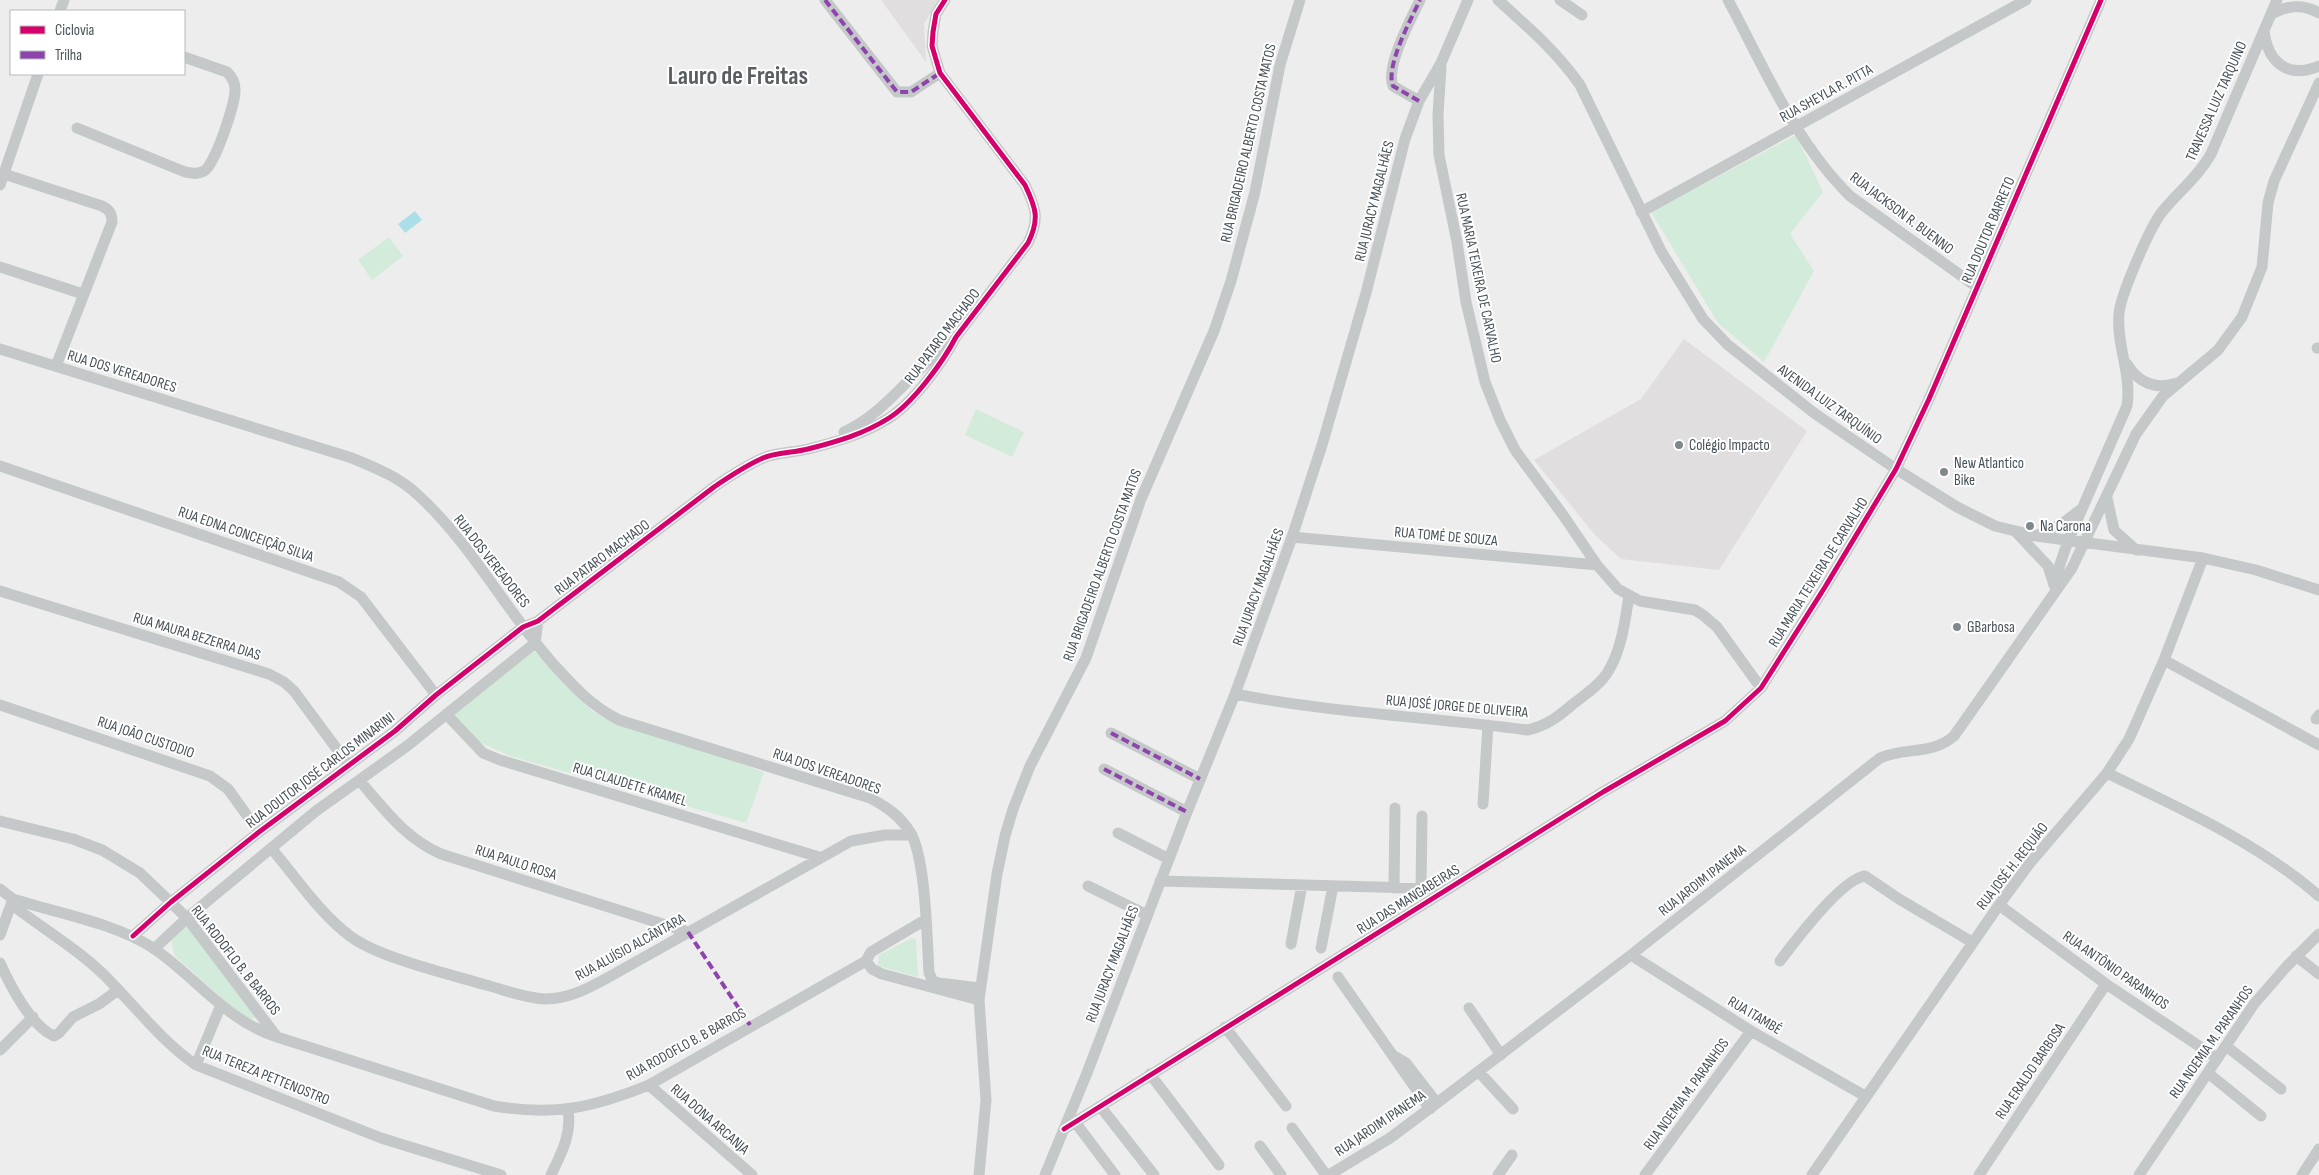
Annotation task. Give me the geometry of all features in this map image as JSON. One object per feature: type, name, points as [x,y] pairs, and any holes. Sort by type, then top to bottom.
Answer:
[{"type":"street","points":[[825,0],[897,92],[911,92],[940,73]]},
{"type":"street","name":"RUA PATARO MACHADO","points":[[523,627],[538,621],[689,506],[741,469],[765,457],[807,449],[868,430],[891,417],[912,397],[944,357],[956,337],[1028,243],[1035,230],[1036,218],[1033,202],[1025,184],[940,73],[932,46],[932,32],[936,14],[945,0]]},
{"type":"street","name":"RUA BRIGADEIRO ALBERTO COSTA MATOS","points":[[980,1175],[986,1100],[979,1000],[980,988],[997,874],[1013,809],[1030,766],[1086,658],[1141,499],[1214,331],[1231,280],[1255,192],[1280,65],[1300,0]]},
{"type":"street","points":[[1419,101],[1393,86],[1390,76],[1403,35],[1420,0]]},
{"type":"street","name":"RUA JURACY MAGALHÃES","points":[[1047,1170],[1168,859],[1236,694],[1292,538],[1322,445],[1366,293],[1405,139],[1419,101],[1442,63],[1468,0]]},
{"type":"street","name":"AVENIDA LUIZ TARQUÍNIO","points":[[1498,0],[1550,46],[1575,77],[1661,251],[1703,319],[1728,346],[1814,413],[1896,469],[1957,507],[1995,526],[2036,536],[2068,541],[2203,558],[2318,585]]},
{"type":"street","points":[[1560,0],[1582,15]]},
{"type":"street","name":"RUA JACKSON R. BUENNO","points":[[1728,0],[1796,126],[1820,162],[1850,196],[1977,287]]},
{"type":"street","name":"RUA SHEYLA R. PITTA","points":[[1642,212],[2026,0]]},
{"type":"street","name":"RUA DOUTOR BARRETO","points":[[1896,469],[1929,399],[2101,0]]},
{"type":"street","name":"TRAVESSA LUIZ TARQUINO","points":[[2068,541],[2122,416],[2129,394],[2119,316],[2124,292],[2160,215],[2198,175],[2211,154],[2277,0]]},
{"type":"street","points":[[2271,14],[2296,6],[2311,8],[2319,13]]},
{"type":"street","points":[[2264,31],[2269,52],[2279,65],[2298,71],[2319,66]]},
{"type":"street","points":[[77,128],[185,172],[194,174],[204,171],[214,159],[236,90],[232,78],[227,72],[185,57]]},
{"type":"street","name":"RUA MARIA TEIXEIRA DE CARVALHO","points":[[1442,63],[1438,115],[1439,154],[1457,242],[1473,336],[1485,382],[1500,420],[1515,450],[1597,565],[1618,589],[1649,603],[1694,610],[1704,615],[1717,627],[1760,688],[1825,588],[1896,469]]},
{"type":"street","points":[[0,185],[38,75]]},
{"type":"street","points":[[2136,434],[2155,405],[2179,382],[2218,350],[2234,331],[2248,306],[2262,267],[2271,191],[2283,157],[2319,83]]},
{"type":"street","points":[[4,174],[108,209],[112,214],[112,222],[56,366]]},
{"type":"street","points":[[0,267],[83,294]]},
{"type":"street","name":"RUA PATARO MACHADO","points":[[807,449],[856,426],[888,403],[906,383],[956,337]]},
{"type":"street","name":"RUA DOS VEREADORES","points":[[0,349],[352,458],[391,475],[418,494],[436,513],[535,644],[574,687],[598,709],[619,720],[870,798],[893,811],[912,834],[920,867],[929,973],[933,981],[939,984],[980,988]]},
{"type":"street","points":[[2126,363],[2139,379],[2151,385],[2164,386],[2179,382]]},
{"type":"street","points":[[906,383],[912,397]]},
{"type":"street","points":[[888,403],[891,417]]},
{"type":"street","points":[[2085,543],[2136,434],[2138,427],[2136,418],[2134,416],[2122,416]]},
{"type":"street","name":"RUA EDNA CONCEIÇÃO SILVA","points":[[0,466],[339,582],[361,597],[436,695]]},
{"type":"street","points":[[2107,498],[2114,530],[2136,550]]},
{"type":"street","points":[[2036,536],[2063,523],[2081,509]]},
{"type":"street","points":[[2017,532],[2048,566],[2057,588]]},
{"type":"street","name":"RUA TOMÉ DE SOUZA","points":[[1292,538],[1597,565]]},
{"type":"street","name":"RUA JARDIM IPANEMA","points":[[2057,588],[2058,570],[2068,541]]},
{"type":"street","name":"RUA JARDIM IPANEMA","points":[[1327,1175],[1390,1138],[1479,1072],[1631,955],[1880,758],[1899,752],[1935,748],[1946,743],[1954,736],[2072,568],[2085,543]]},
{"type":"street","name":"RUA JOSÉ H. REQUIÃO","points":[[1812,1175],[1999,904],[2030,863],[2107,773],[2129,739],[2164,660],[2203,558]]},
{"type":"street","name":"RUA MAURA BEZERRA DIAS","points":[[0,591],[269,674],[284,682],[294,691],[348,764]]},
{"type":"street","name":"RUA JOSÉ JORGE DE OLIVEIRA","points":[[1236,694],[1272,702],[1346,711],[1528,730],[1542,727],[1556,719],[1597,685],[1609,671],[1616,656],[1630,596]]},
{"type":"street","points":[[535,644],[538,621]]},
{"type":"street","name":"RUA DOUTOR JOSÉ CARLOS MINARINI","points":[[133,936],[171,902],[259,832],[394,731],[436,695],[523,627]]},
{"type":"street","name":"RUA DOUTOR JOSÉ CARLOS MINARINI","points":[[154,949],[187,918],[316,811],[407,746],[535,644]]},
{"type":"street","points":[[2164,660],[2319,745]]},
{"type":"street","name":"RUA DAS MANGABEIRAS","points":[[1064,1129],[1604,792],[1725,721],[1760,688]]},
{"type":"street","name":"RUA JOÃO CUSTODIO","points":[[0,704],[210,776],[228,789],[259,832]]},
{"type":"street","name":"RUA CLAUDETE KRAMEL","points":[[447,715],[483,752],[500,760],[819,857]]},
{"type":"street","points":[[1483,804],[1488,725]]},
{"type":"street","points":[[394,731],[407,746]]},
{"type":"street","points":[[1111,732],[1200,779]]},
{"type":"street","points":[[1104,769],[1187,812]]},
{"type":"street","points":[[2107,773],[2253,848],[2280,865],[2319,896]]},
{"type":"street","name":"RUA PAULO ROSA","points":[[360,781],[392,820],[408,835],[424,846],[688,932]]},
{"type":"street","points":[[306,795],[316,811]]},
{"type":"street","points":[[1394,888],[1396,808]]},
{"type":"street","points":[[1421,889],[1422,816]]},
{"type":"street","name":"RUA RODOFLO B. B BARROS","points":[[0,821],[73,840],[102,850],[140,873],[187,918],[277,1037]]},
{"type":"street","points":[[1118,833],[1168,859]]},
{"type":"street","name":"RUA ALUÍSIO ALCÂNTARA","points":[[271,848],[337,926],[361,944],[445,973],[530,998],[562,998],[578,993],[819,857],[851,841],[885,835],[912,834]]},
{"type":"street","points":[[1780,961],[1816,915],[1856,878],[1865,876],[1916,910],[1972,942]]},
{"type":"street","name":"RUA DAS MANGABEIRAS","points":[[1160,881],[1447,889]]},
{"type":"street","points":[[1291,944],[1302,885]]},
{"type":"street","points":[[1088,886],[1147,915]]},
{"type":"street","points":[[1321,948],[1332,886]]},
{"type":"street","name":"RUA TEREZA PETTENOSTRO","points":[[0,889],[12,901],[94,966],[158,1034],[196,1065],[381,1138],[478,1171],[501,1175]]},
{"type":"street","points":[[0,934],[12,901]]},
{"type":"street","name":"RUA RODOFLO B. B BARROS","points":[[12,901],[133,936],[154,949],[221,1005],[250,1026],[277,1037],[494,1106],[527,1110],[568,1110],[601,1103],[649,1085],[866,961],[871,952],[925,920]]},
{"type":"street","name":"RUA ANTÔNIO PARANHOS","points":[[1999,904],[2106,984],[2217,1058]]},
{"type":"street","name":"RUA NOEMIA M. PARANHOS","points":[[2139,1175],[2254,1004],[2296,956],[2319,934]]},
{"type":"street","name":"RUA ITAMBÉ","points":[[1631,955],[1751,1031],[1865,1096]]},
{"type":"street","points":[[2296,956],[2319,974]]},
{"type":"street","points":[[866,961],[872,969],[882,974],[979,1000]]},
{"type":"street","points":[[0,964],[15,994],[33,1017],[51,1035],[56,1035],[73,1017],[99,1004],[118,990]]},
{"type":"street","points":[[1338,977],[1394,1056],[1406,1063],[1433,1106]]},
{"type":"street","name":"RUA ERALDO BARBOSA","points":[[1979,1175],[2106,984]]},
{"type":"street","points":[[196,1065],[221,1005]]},
{"type":"street","points":[[1469,1008],[1501,1055]]},
{"type":"street","points":[[0,1050],[33,1017]]},
{"type":"street","points":[[1225,1027],[1286,1106]]},
{"type":"street","name":"RUA NOEMIA M. PARANHOS","points":[[1645,1175],[1751,1031]]},
{"type":"street","points":[[2226,1046],[2281,1089]]},
{"type":"street","points":[[1479,1072],[1513,1109]]},
{"type":"street","points":[[2208,1073],[2261,1116]]},
{"type":"street","points":[[1150,1074],[1219,1165]]},
{"type":"street","name":"RUA DONA ARCANJA","points":[[649,1085],[752,1175]]},
{"type":"street","points":[[1100,1106],[1154,1175]]},
{"type":"street","points":[[551,1175],[568,1134],[570,1121],[568,1110]]},
{"type":"street","points":[[1075,1122],[1116,1175]]},
{"type":"street","points":[[1292,1128],[1327,1175]]},
{"type":"street","points":[[1260,1146],[1281,1175]]},
{"type":"street","points":[[2302,1175],[2319,1149]]},
{"type":"street","points":[[1498,1175],[1512,1155]]},
{"type":"street","points":[[1047,1170],[1058,1175]]},
{"type":"shaded area","points":[[881,0],[938,0],[924,24],[926,62]]},
{"type":"shaded area","name":"Colégio Impacto","points":[[1684,339],[1807,431],[1719,570],[1621,559],[1595,535],[1534,460],[1641,399]]},
{"type":"green space","points":[[1796,135],[1823,192],[1790,234],[1814,271],[1764,362],[1718,323],[1651,212]]},
{"type":"green space","points":[[389,237],[403,256],[372,280],[358,260]]},
{"type":"green space","points":[[976,409],[1024,432],[1012,457],[965,435]]},
{"type":"green space","points":[[533,650],[591,710],[615,724],[660,735],[764,772],[746,823],[510,756],[475,740],[446,717]]},
{"type":"green space","points":[[186,923],[257,1017],[251,1019],[243,1017],[174,955],[171,938]]},
{"type":"green space","points":[[912,938],[916,940],[918,977],[878,966],[879,955]]},
{"type":"water","points":[[415,211],[422,220],[405,233],[398,224]]},
{"type":"marked path","points":[[825,0],[897,92],[911,92],[940,73]]},
{"type":"marked path","points":[[1419,101],[1393,86],[1391,78],[1400,43],[1420,0]]},
{"type":"marked path","points":[[1111,733],[1200,779]]},
{"type":"marked path","points":[[1104,769],[1187,812]]},
{"type":"marked path","points":[[688,932],[750,1025]]},
{"type":"cycle path","points":[[133,936],[171,902],[259,832],[395,731],[436,695],[523,627],[538,621],[714,487],[756,461],[768,456],[818,446],[870,429],[889,418],[908,403],[935,370],[956,337],[1028,243],[1035,220],[1034,207],[1025,185],[940,73],[932,46],[936,14],[945,0]]},
{"type":"cycle path","points":[[1064,1129],[1603,792],[1725,721],[1761,688],[1896,469],[1929,399],[2101,0]]},
{"type":"place","name":"Colégio Impacto","points":[[1679,445]]},
{"type":"place","name":"New Atlantico Bike","points":[[1944,472]]},
{"type":"place","name":"Na Carona","points":[[2030,526]]},
{"type":"place","name":"GBarbosa","points":[[1957,627]]},
{"type":"district","name":"Lauro de Freitas","points":[[738,75]]}]
